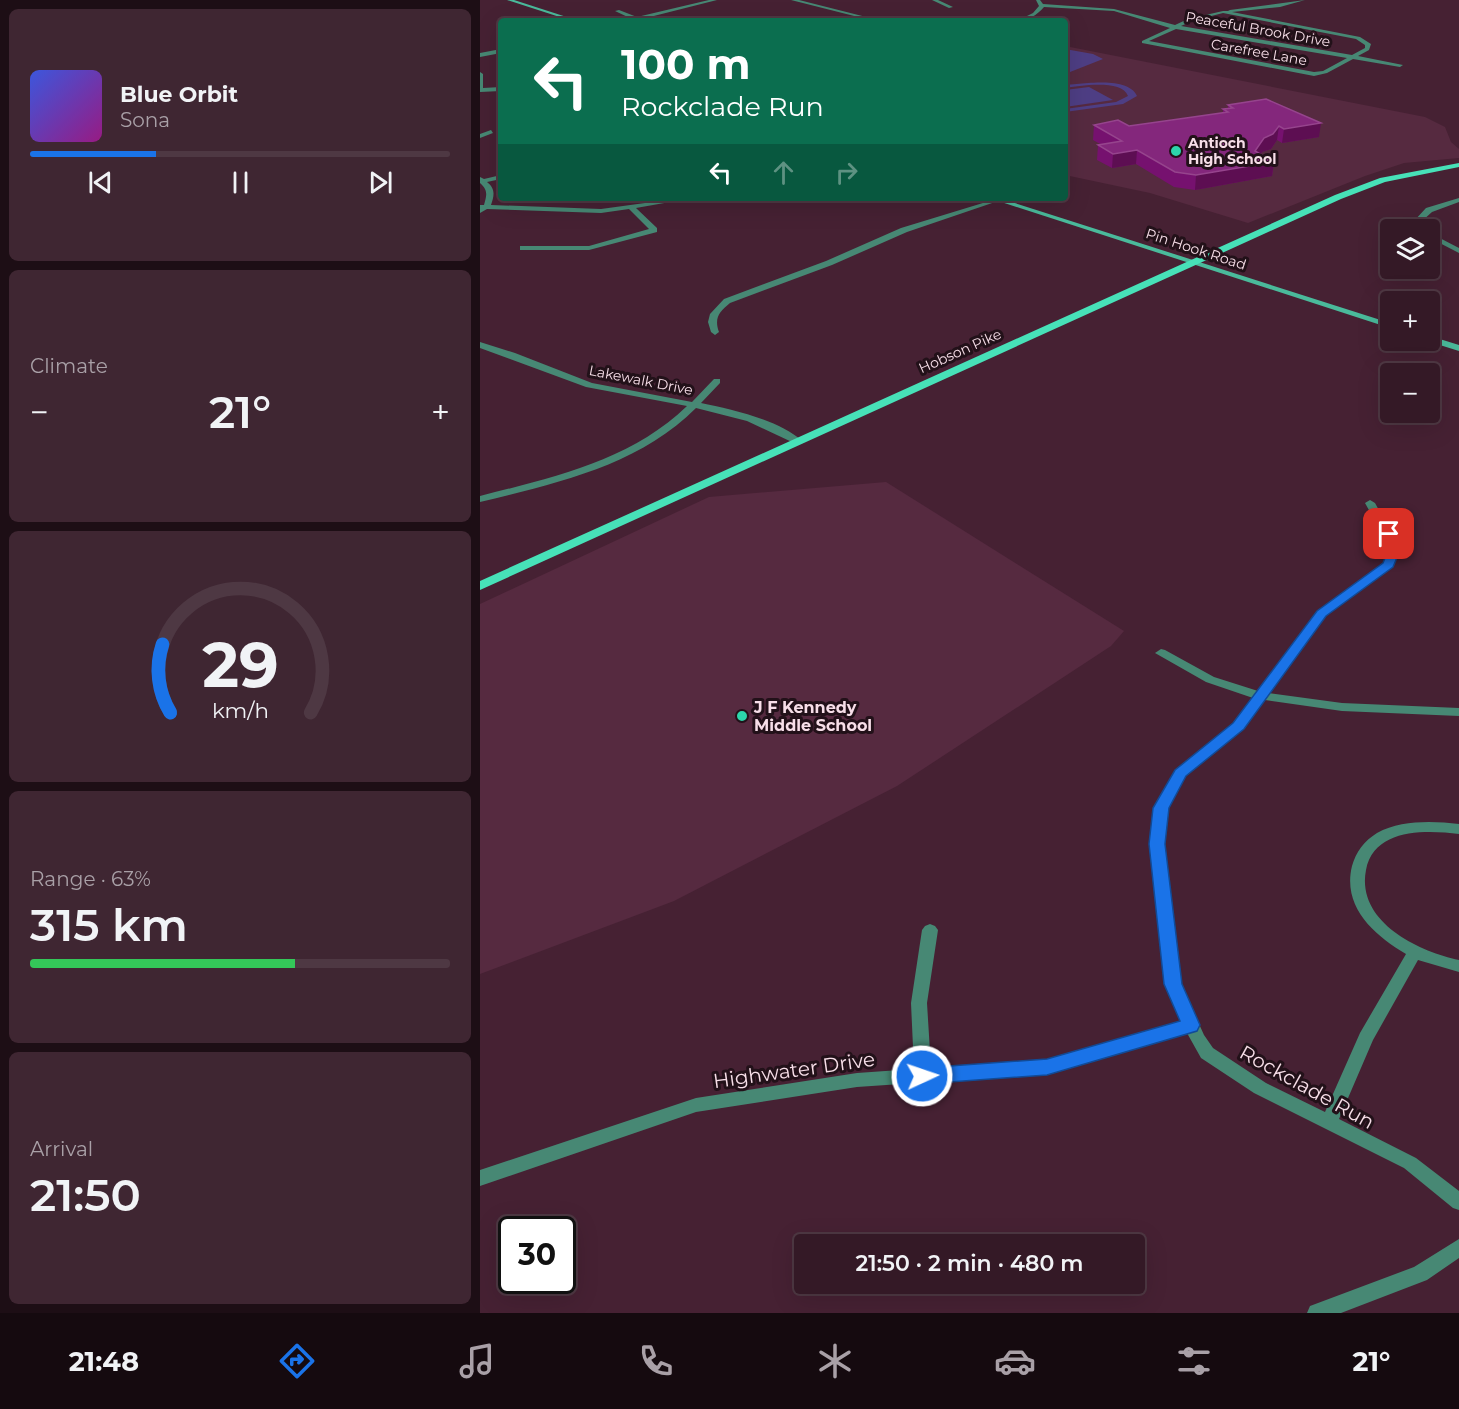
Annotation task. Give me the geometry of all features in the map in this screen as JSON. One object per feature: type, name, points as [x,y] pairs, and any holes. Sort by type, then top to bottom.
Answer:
[{"type":"main road","name":"Hobson Pike","points":[[480,586],[1358,188],[1412,173],[1459,165]]},
{"type":"street","points":[[509,0],[568,18]]},
{"type":"street","points":[[682,0],[701,4]]},
{"type":"street","points":[[642,18],[715,0]]},
{"type":"street","points":[[792,0],[867,18]]},
{"type":"street","points":[[934,0],[951,7]]},
{"type":"street","points":[[1026,18],[1035,14],[1041,5],[1037,0]]},
{"type":"street","points":[[1236,0],[1247,7]]},
{"type":"street","name":"Carefree Lane","points":[[1223,12],[1358,38],[1368,44],[1367,49],[1325,72],[1310,74],[1144,42],[1176,27],[1223,12],[1247,7],[1280,6],[1303,0]]},
{"type":"street","name":"Peaceful Brook Drive","points":[[1041,5],[1114,10],[1176,27],[1400,65]]},
{"type":"street","points":[[617,11],[635,18]]},
{"type":"street","points":[[480,55],[498,52]]},
{"type":"street","points":[[480,74],[480,89],[498,89]]},
{"type":"street","points":[[480,136],[491,132]]},
{"type":"street","points":[[481,180],[498,177]]},
{"type":"street","points":[[481,180],[488,186],[491,195],[482,208]]},
{"type":"street","points":[[1420,219],[1424,214],[1459,200]]},
{"type":"street","points":[[715,332],[711,322],[714,311],[727,301],[829,263],[904,230],[989,201]]},
{"type":"street","name":"Pin Hook Road","points":[[1001,201],[1380,323]]},
{"type":"street","points":[[482,208],[601,211],[667,202]]},
{"type":"street","points":[[523,248],[589,248],[654,230],[632,208]]},
{"type":"street","points":[[1440,241],[1459,251]]},
{"type":"street","points":[[1440,342],[1459,348]]},
{"type":"street","name":"Lakewalk Drive","points":[[480,345],[603,389],[723,409],[769,424],[797,441]]},
{"type":"street","points":[[480,499],[544,484],[605,464],[660,434],[717,381]]},
{"type":"street","name":"Rockclade Run","points":[[1370,503],[1395,548],[1389,565],[1321,614],[1239,726],[1180,773],[1161,808],[1157,844],[1173,984],[1191,1025],[1207,1053],[1260,1088],[1410,1163],[1459,1202]]},
{"type":"street","points":[[1161,653],[1224,686],[1262,696],[1314,706],[1459,712]]},
{"type":"street","points":[[1459,829],[1440,826],[1401,829],[1386,835],[1368,847],[1359,862],[1357,890],[1371,917],[1390,936],[1415,952],[1459,966]]},
{"type":"street","points":[[922,1076],[919,1003],[930,930]]},
{"type":"street","points":[[1329,1123],[1366,1038],[1415,952]]},
{"type":"street","name":"Highwater Drive","points":[[480,1178],[696,1105],[857,1080],[1047,1067],[1191,1025]]},
{"type":"street","points":[[1317,1313],[1420,1274],[1459,1248]]},
{"type":"shaded area","points":[[1068,47],[1425,117],[1445,127],[1451,142],[1459,149],[1459,158],[1404,163],[1365,176],[1248,223],[1150,193],[1068,176]]},
{"type":"shaded area","points":[[1068,50],[1093,54],[1103,59],[1068,73]]},
{"type":"shaded area","points":[[1108,83],[1123,85],[1134,91],[1137,96],[1123,104],[1068,112],[1068,109],[1116,102],[1128,96],[1118,87],[1109,85],[1068,88],[1068,85]]},
{"type":"shaded area","points":[[1089,87],[1113,100],[1068,107],[1068,90]]},
{"type":"shaded area","name":"J F Kennedy Middle School","points":[[886,482],[1124,631],[1111,646],[897,786],[674,901],[480,974],[480,604],[709,497]]},
{"type":"building","points":[[1266,99],[1321,123],[1284,129],[1279,126],[1273,134],[1264,138],[1255,151],[1274,162],[1196,175],[1175,172],[1137,150],[1113,154],[1098,145],[1122,141],[1094,125],[1118,120],[1129,126],[1228,112],[1223,109],[1233,108],[1228,105]]},
{"type":"place","name":"Antioch High School","points":[[1176,151]]},
{"type":"place","name":"J F Kennedy Middle School","points":[[742,716]]},
{"type":"route","points":[[922,1076],[1047,1067],[1191,1025],[1173,984],[1157,844],[1161,808],[1180,773],[1239,726],[1321,614],[1389,565],[1395,548],[1389,534]]}]
